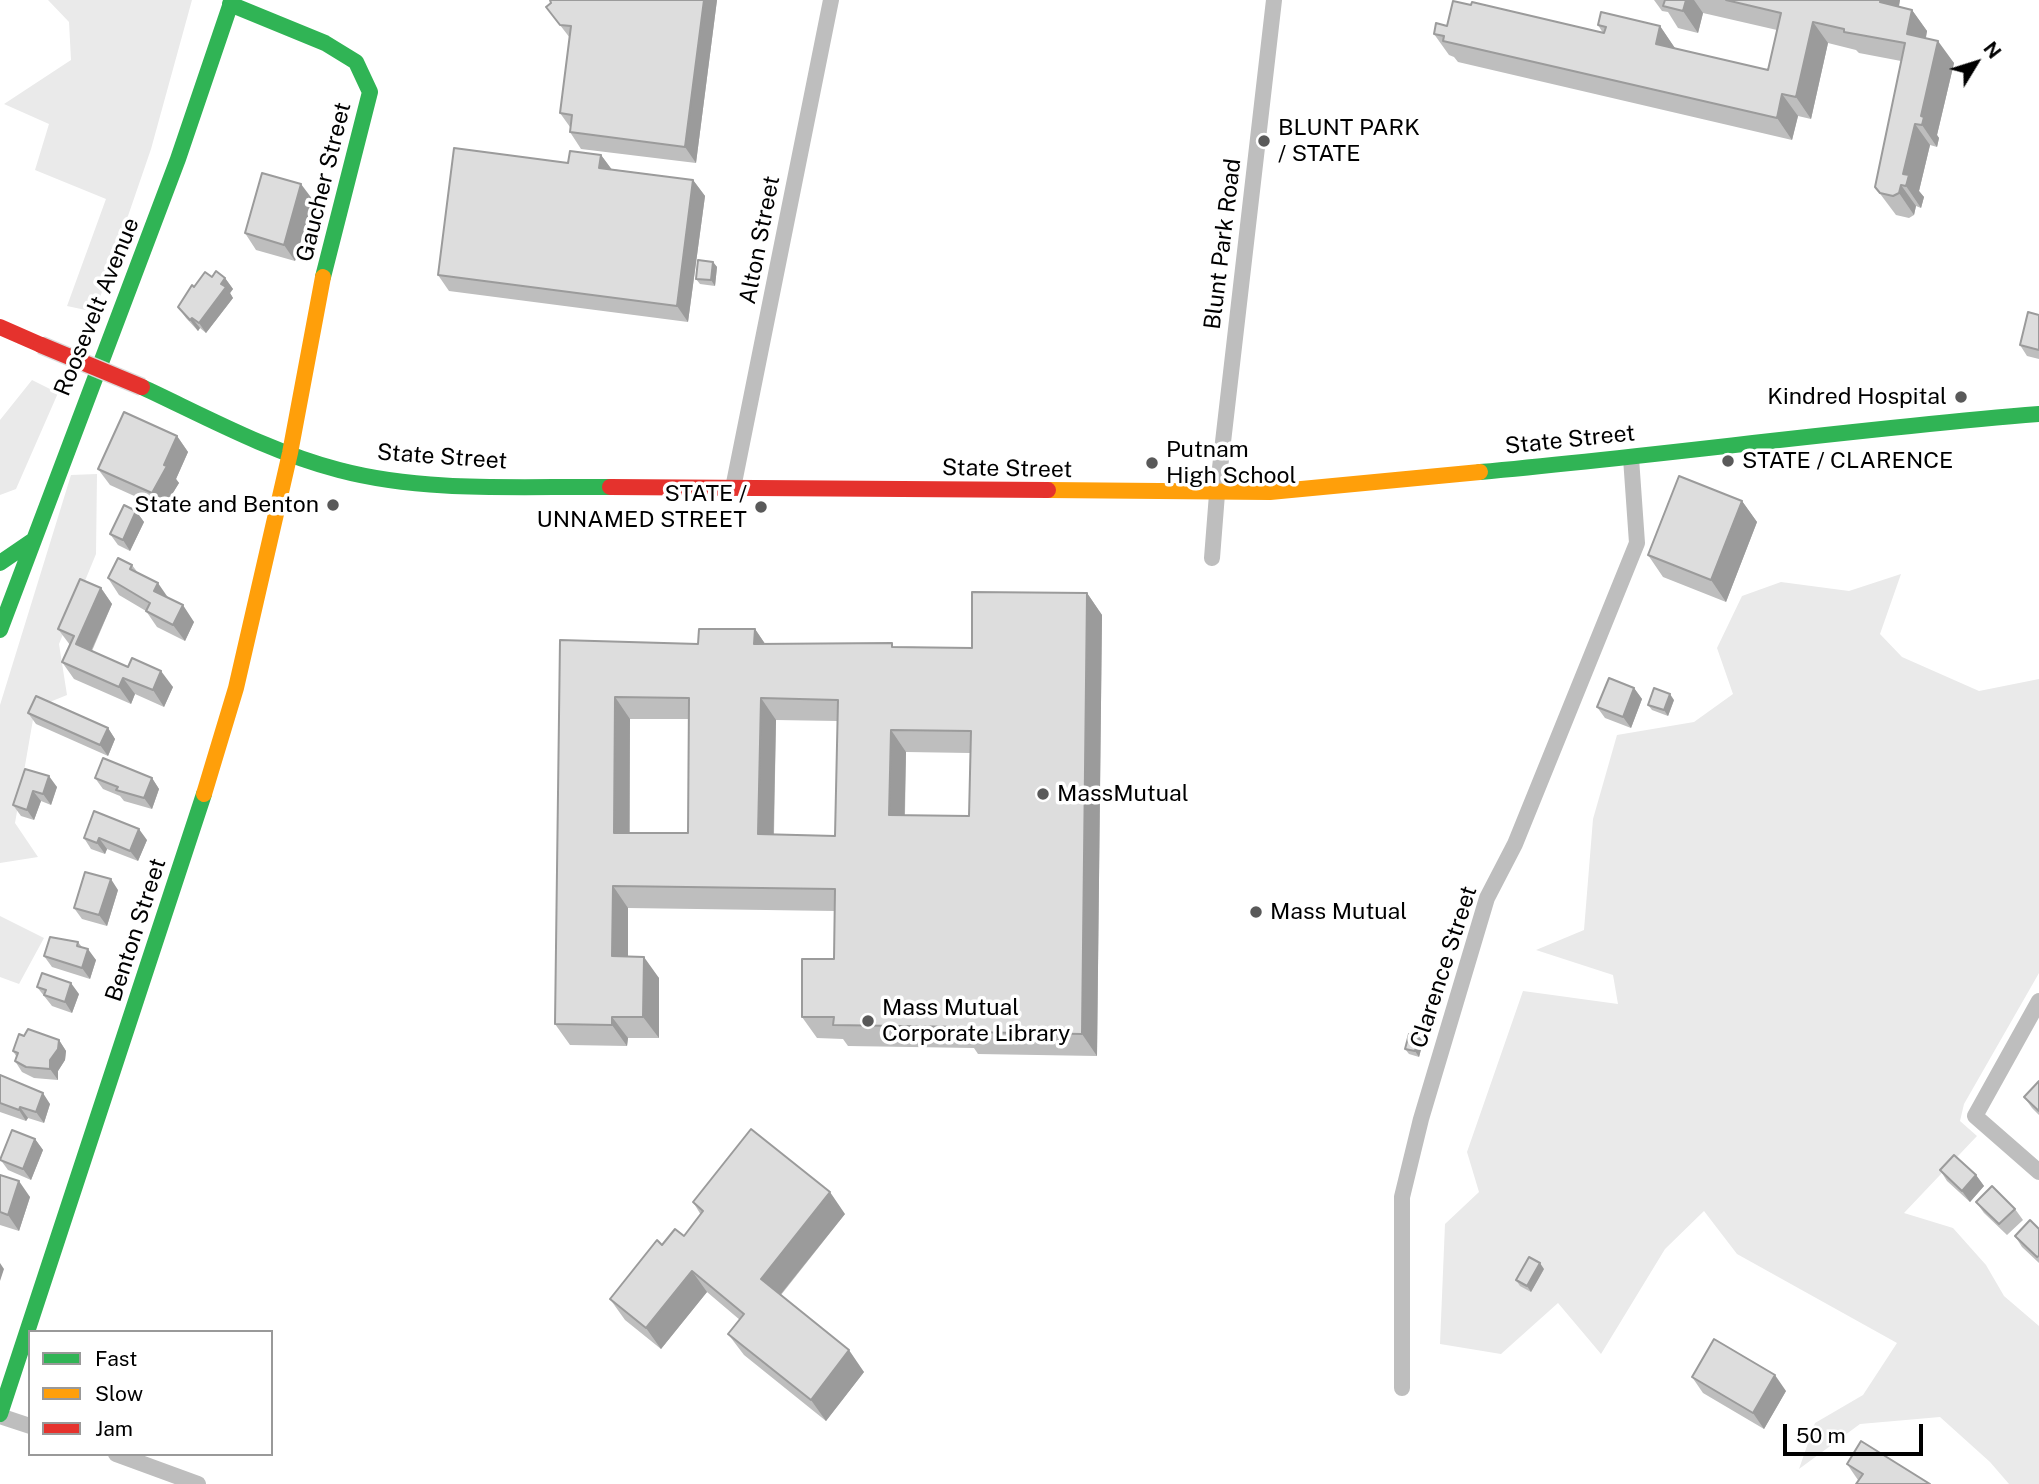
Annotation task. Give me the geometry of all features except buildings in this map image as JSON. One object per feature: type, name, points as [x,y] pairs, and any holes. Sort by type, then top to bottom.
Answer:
[{"type":"main road","name":"Gaucher Street","points":[[231,2],[325,43],[356,62],[370,92],[322,282],[290,453]]},
{"type":"main road","name":"Roosevelt Avenue","points":[[0,630],[176,168],[231,2]]},
{"type":"main road","name":"State Street","points":[[0,327],[290,453],[339,470],[430,483],[1217,494],[1281,492],[1631,458],[1724,444],[2039,414]]},
{"type":"main road","name":"Benton Street","points":[[28,1330],[189,844],[236,688],[290,453]]},
{"type":"main road","points":[[0,563],[32,541]]},
{"type":"main road","name":"Benton Street","points":[[0,1415],[28,1330]]},
{"type":"street","name":"Alton Street","points":[[733,488],[831,0]]},
{"type":"street","name":"Blunt Park Road","points":[[1212,558],[1217,494],[1275,0]]},
{"type":"street","name":"Clarence Street","points":[[1402,1388],[1402,1197],[1415,1142],[1487,898],[1515,844],[1637,543],[1631,458]]},
{"type":"street","points":[[2039,1001],[1975,1116],[2039,1172]]},
{"type":"street","points":[[0,1415],[28,1425]]},
{"type":"street","points":[[121,1456],[198,1484]]},
{"type":"shaded area","points":[[48,0],[192,0],[151,149],[95,312],[67,306],[106,199],[35,170],[49,124],[4,104],[71,60],[69,22]]},
{"type":"shaded area","points":[[32,380],[58,393],[16,489],[0,495],[0,420]]},
{"type":"shaded area","points":[[97,474],[96,554],[59,644],[67,695],[35,708],[15,823],[38,857],[0,863],[0,705],[71,475]]},
{"type":"shaded area","points":[[1901,574],[1880,634],[1902,657],[1979,691],[2039,679],[2039,973],[1964,1104],[1960,1121],[1977,1136],[1904,1213],[1953,1228],[1986,1265],[2004,1296],[2039,1326],[2039,1484],[2009,1484],[1990,1462],[1940,1417],[1860,1424],[1799,1469],[1815,1423],[1863,1395],[1897,1343],[1737,1254],[1704,1211],[1665,1249],[1601,1354],[1558,1303],[1501,1354],[1440,1344],[1445,1224],[1479,1192],[1467,1152],[1523,991],[1618,1004],[1613,975],[1536,950],[1584,930],[1593,819],[1617,735],[1694,722],[1733,694],[1717,648],[1742,596],[1781,582],[1849,591]]},
{"type":"shaded area","points":[[0,916],[44,938],[19,984],[0,977]]},
{"type":"traffic: fast","points":[[0,630],[178,159],[232,0]]},
{"type":"traffic: fast","points":[[230,4],[325,43],[356,62],[370,92],[323,277]]},
{"type":"traffic: fast","points":[[142,387],[288,454],[339,470],[440,485],[610,487]]},
{"type":"traffic: fast","points":[[1480,472],[2039,414]]},
{"type":"traffic: fast","points":[[0,563],[32,541]]},
{"type":"traffic: fast","points":[[0,1414],[204,794]]},
{"type":"traffic: slow","points":[[204,794],[236,688],[290,453],[323,277]]},
{"type":"traffic: slow","points":[[1048,490],[1270,492],[1480,472]]},
{"type":"traffic: jam","points":[[0,327],[41,345]]},
{"type":"traffic: jam","points":[[41,345],[142,387]]},
{"type":"traffic: jam","points":[[610,487],[1048,490]]},
{"type":"place","name":"BLUNT PARK / STATE","points":[[1264,141]]},
{"type":"place","name":"Kindred Hospital","points":[[1961,397]]},
{"type":"place","name":"STATE / CLARENCE","points":[[1728,461]]},
{"type":"place","name":"Putnam High School","points":[[1152,463]]},
{"type":"place","name":"State and Benton","points":[[333,505]]},
{"type":"place","name":"STATE / UNNAMED STREET","points":[[761,507]]},
{"type":"place","name":"MassMutual","points":[[1043,794]]},
{"type":"place","name":"Mass Mutual","points":[[1256,912]]},
{"type":"place","name":"Mass Mutual Corporate Library","points":[[868,1021]]}]
